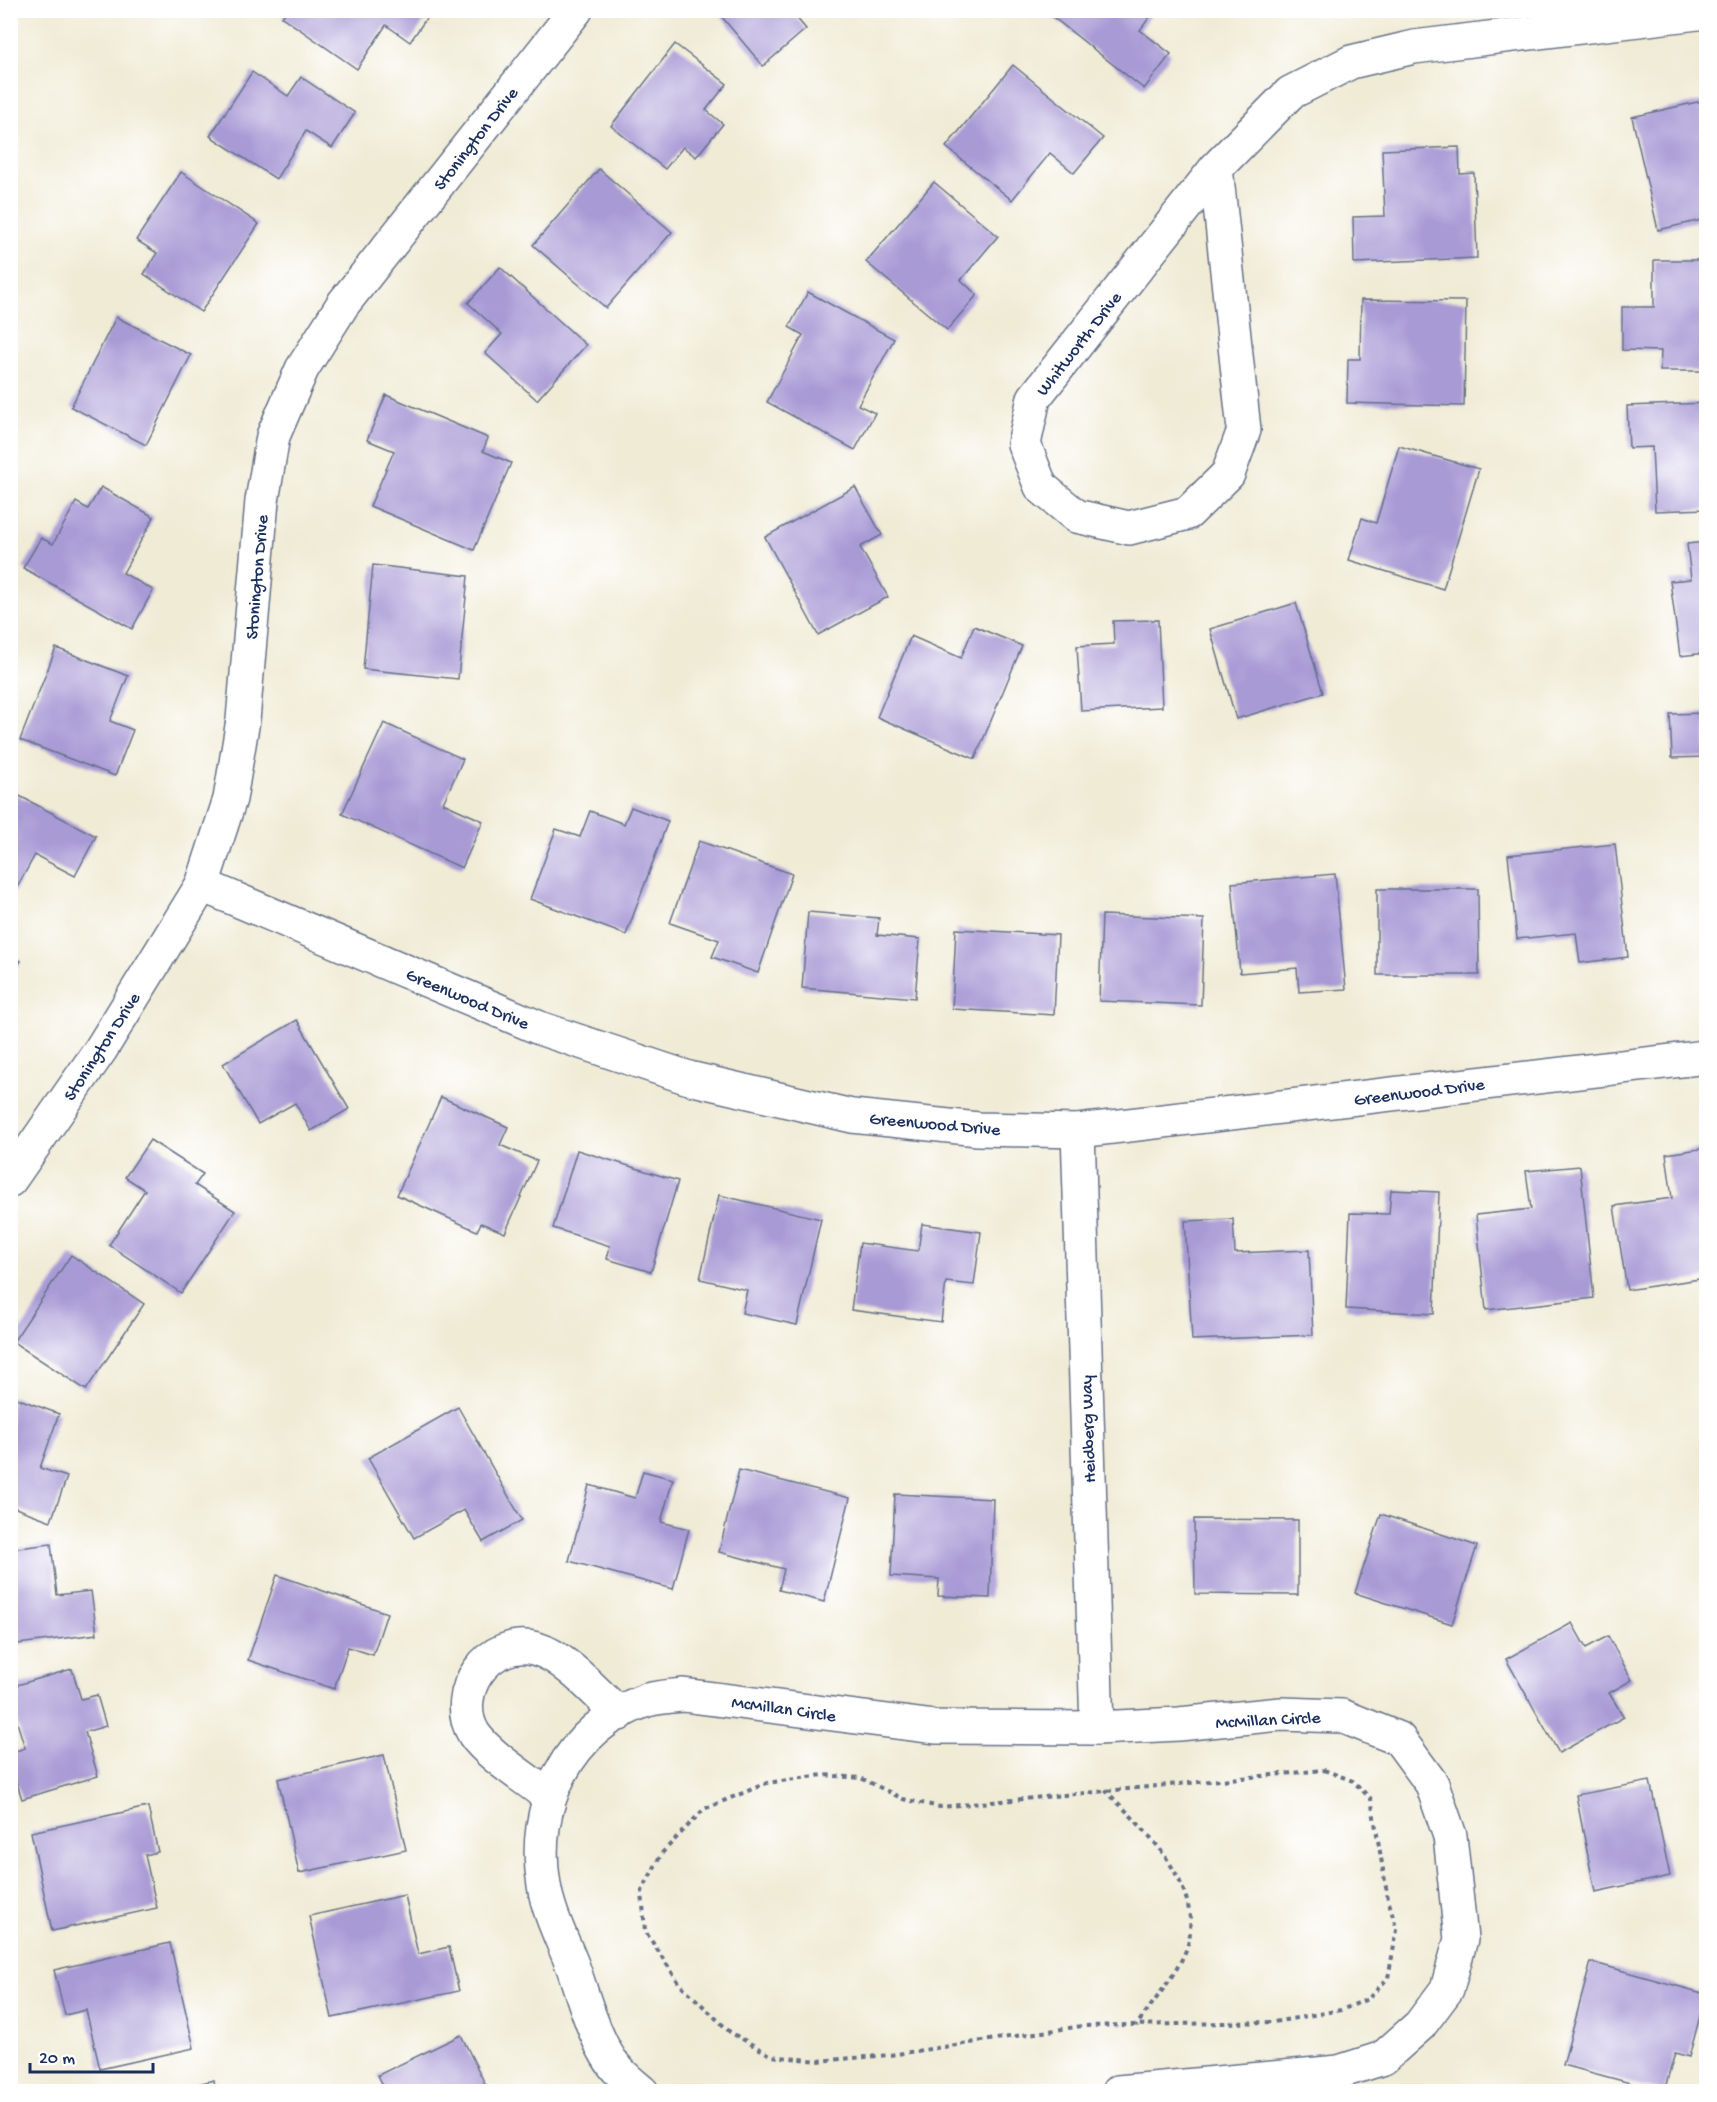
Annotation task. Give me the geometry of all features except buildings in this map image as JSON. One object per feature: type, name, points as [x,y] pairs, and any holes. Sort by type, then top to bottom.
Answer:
[{"type":"street","name":"Stonington Drive","points":[[10,1180],[101,1049],[201,885],[230,799],[243,720],[262,501],[273,436],[303,369],[343,304],[576,10]]},
{"type":"street","name":"Whitworth Drive","points":[[1216,168],[1244,430],[1228,474],[1188,513],[1129,528],[1076,516],[1041,487],[1024,444],[1034,398],[1216,168],[1290,93],[1351,62],[1414,47],[1707,12]]},
{"type":"street","name":"Greenwood Drive","points":[[201,885],[542,1029],[689,1078],[852,1116],[978,1129],[1078,1131],[1707,1057]]},
{"type":"street","name":"Heidberg Way","points":[[1078,1131],[1097,1728]]},
{"type":"street","points":[[548,1796],[474,1734],[468,1716],[467,1697],[472,1680],[483,1664],[498,1653],[516,1648],[535,1648],[553,1654],[619,1714]]},
{"type":"street","name":"McMillan Circle","points":[[642,2091],[617,2070],[595,2029],[544,1887],[539,1841],[548,1796],[565,1765],[590,1734],[619,1714],[648,1700],[683,1695],[935,1727],[1097,1728],[1179,1724],[1281,1714],[1342,1716],[1398,1739],[1432,1784],[1450,1836],[1461,1939],[1447,1989],[1420,2025],[1383,2058],[1339,2072],[1118,2091]]},
{"type":"path","points":[[1324,1770],[1353,1781],[1371,1799],[1388,1899],[1397,1930],[1388,1978],[1368,1999],[1341,2010],[1274,2022],[1082,2026],[890,2055],[818,2061],[772,2056],[730,2032],[679,1983],[645,1931],[642,1891],[662,1853],[704,1809],[767,1783],[823,1775],[861,1778],[903,1799],[940,1806],[1105,1789],[1324,1770]]},
{"type":"path","points":[[1105,1789],[1142,1827],[1168,1861],[1189,1906],[1189,1942],[1169,1982],[1136,2026]]}]
